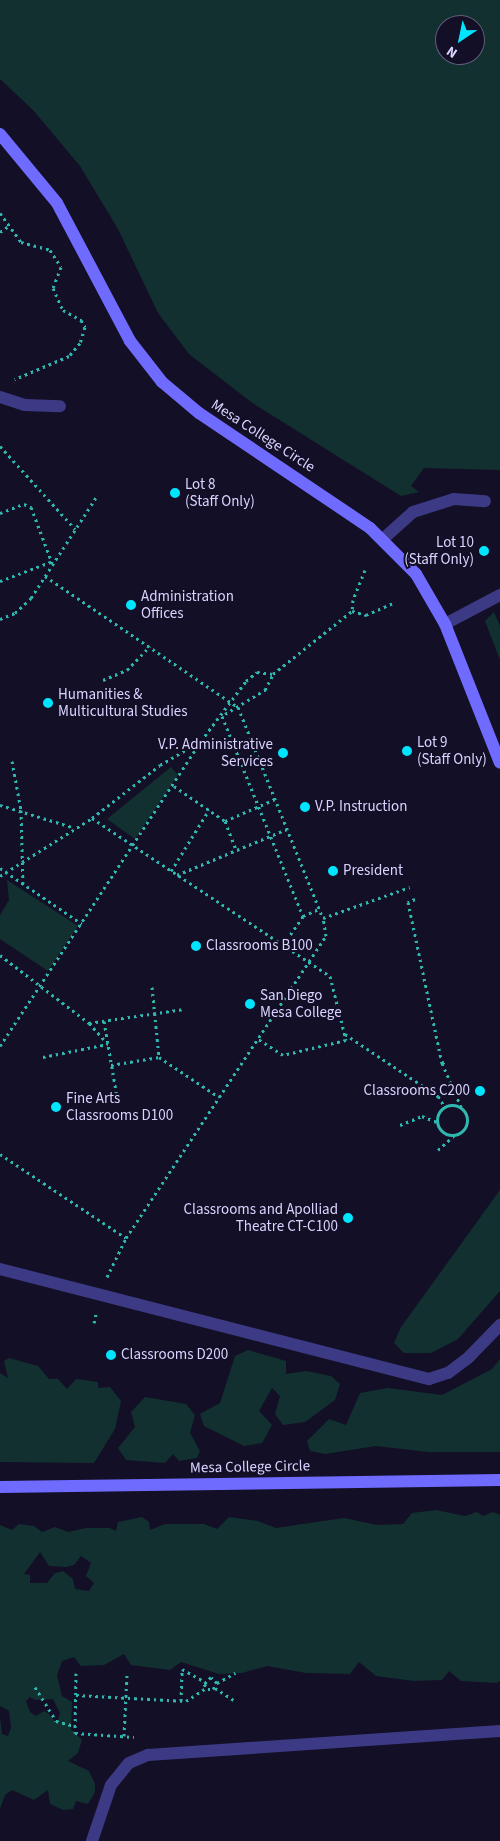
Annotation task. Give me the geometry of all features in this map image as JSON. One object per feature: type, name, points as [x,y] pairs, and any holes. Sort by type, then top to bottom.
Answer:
[{"type":"street","name":"Mesa College Circle","points":[[0,134],[57,203],[130,341],[162,382],[199,413],[383,539],[424,586],[444,624],[500,763]]},
{"type":"street","name":"Mesa College Circle","points":[[0,1487],[500,1480]]},
{"type":"lane","points":[[0,397],[25,405],[60,406]]},
{"type":"lane","points":[[383,539],[412,512],[454,499],[485,501]]},
{"type":"lane","points":[[444,624],[500,595]]},
{"type":"lane","points":[[0,1269],[429,1379],[448,1373],[469,1358],[500,1325]]},
{"type":"lane","points":[[92,1841],[103,1801],[116,1777],[137,1759],[161,1753],[500,1731]]},
{"type":"path","points":[[0,213],[21,242],[50,250],[61,267],[53,288],[63,310],[81,320],[85,327],[80,343],[68,356],[9,381]]},
{"type":"path","points":[[0,232],[9,226]]},
{"type":"path","points":[[0,446],[75,529]]},
{"type":"path","points":[[0,619],[22,609],[97,496]]},
{"type":"path","points":[[0,513],[24,504],[31,507],[52,562]]},
{"type":"path","points":[[0,582],[52,562]]},
{"type":"path","points":[[222,716],[265,690],[272,674],[352,611],[353,600],[365,570]]},
{"type":"path","points":[[45,576],[232,701],[238,707],[323,918],[326,936],[118,1249],[105,1282]]},
{"type":"path","points":[[352,611],[366,615],[393,604]]},
{"type":"path","points":[[103,680],[127,670],[150,646]]},
{"type":"path","points":[[1,1044],[134,847],[201,741],[222,716],[252,674],[272,674]]},
{"type":"path","points":[[222,716],[303,916]]},
{"type":"path","points":[[0,876],[2,870],[92,818],[160,765],[201,741]]},
{"type":"path","points":[[12,762],[21,810],[25,858],[23,884]]},
{"type":"path","points":[[174,786],[225,820],[236,850]]},
{"type":"path","points":[[225,820],[275,799]]},
{"type":"path","points":[[0,805],[75,828]]},
{"type":"path","points":[[171,871],[210,810]]},
{"type":"path","points":[[92,818],[330,976],[346,1040],[283,1056],[258,1039]]},
{"type":"path","points":[[177,875],[287,829]]},
{"type":"path","points":[[2,870],[82,924]]},
{"type":"path","points":[[323,918],[410,887]]},
{"type":"path","points":[[415,899],[408,902],[442,1063],[467,1118],[464,1128]]},
{"type":"path","points":[[283,945],[303,916],[319,909]]},
{"type":"path","points":[[0,955],[89,1023],[108,1044]]},
{"type":"path","points":[[152,987],[159,1058]]},
{"type":"path","points":[[89,1023],[184,1009]]},
{"type":"path","points":[[104,1021],[118,1103]]},
{"type":"path","points":[[344,1034],[438,1096],[445,1107]]},
{"type":"path","points":[[0,1038],[1,1044]]},
{"type":"path","points":[[43,1057],[108,1044]]},
{"type":"path","points":[[111,1065],[159,1058],[219,1097]]},
{"type":"path","points":[[442,1063],[447,1061]]},
{"type":"path","points":[[437,1122],[440,1112],[445,1107],[453,1105],[462,1109]]},
{"type":"path","points":[[400,1125],[422,1116],[437,1122],[446,1134],[456,1134]]},
{"type":"path","points":[[438,1150],[471,1122]]},
{"type":"path","points":[[0,1154],[126,1238]]},
{"type":"path","points":[[181,1701],[182,1669],[205,1682]]},
{"type":"path","points":[[76,1673],[75,1733],[159,1738],[161,1753]]},
{"type":"path","points":[[216,1683],[236,1673]]},
{"type":"path","points":[[124,1736],[127,1674]]},
{"type":"path","points":[[205,1682],[211,1677],[216,1683]]},
{"type":"path","points":[[205,1682],[206,1688]]},
{"type":"path","points":[[215,1688],[216,1683]]},
{"type":"path","points":[[35,1687],[56,1721],[75,1726]]},
{"type":"path","points":[[76,1695],[186,1701],[206,1688],[215,1688],[235,1701]]},
{"type":"green space","points":[[0,0],[500,0],[500,470],[424,468],[411,486],[419,492],[401,496],[251,402],[189,354],[158,313],[118,229],[80,166],[33,110],[0,79]]},
{"type":"green space","points":[[494,612],[500,626],[500,660],[485,621]]},
{"type":"green space","points":[[171,767],[178,775],[135,839],[107,819]]},
{"type":"green space","points":[[7,880],[78,926],[48,971],[0,939],[0,915],[9,900]]},
{"type":"green space","points":[[500,1190],[500,1291],[458,1339],[431,1353],[404,1353],[394,1343],[401,1327]]},
{"type":"green space","points":[[248,1350],[286,1361],[286,1374],[306,1371],[331,1376],[340,1384],[335,1400],[305,1422],[283,1425],[275,1414],[280,1396],[272,1388],[259,1411],[272,1425],[262,1443],[244,1446],[204,1426],[200,1414],[220,1403],[235,1356]]},
{"type":"green space","points":[[9,1358],[38,1366],[49,1379],[58,1379],[67,1389],[76,1379],[98,1382],[98,1388],[110,1387],[121,1401],[115,1429],[94,1463],[0,1462],[0,1373],[8,1378],[4,1361]]},
{"type":"green space","points":[[500,1359],[500,1452],[428,1452],[376,1446],[325,1454],[310,1451],[307,1441],[329,1419],[346,1425],[360,1393],[388,1388],[442,1395],[492,1369]]},
{"type":"green space","points":[[145,1397],[186,1404],[195,1415],[190,1433],[200,1451],[197,1458],[179,1461],[173,1454],[165,1463],[126,1460],[118,1448],[135,1427],[131,1412]]},
{"type":"green space","points":[[436,1510],[465,1516],[477,1512],[483,1516],[493,1512],[500,1515],[500,1681],[497,1683],[461,1681],[449,1671],[442,1680],[414,1681],[376,1676],[359,1662],[350,1674],[306,1673],[267,1666],[242,1673],[219,1674],[181,1662],[170,1670],[131,1665],[124,1654],[104,1665],[81,1666],[74,1657],[62,1661],[57,1675],[62,1696],[72,1702],[71,1729],[82,1740],[78,1753],[68,1761],[89,1771],[95,1784],[95,1792],[88,1804],[76,1801],[73,1809],[63,1810],[50,1804],[48,1790],[34,1800],[12,1790],[5,1795],[0,1809],[0,1717],[2,1734],[8,1736],[11,1727],[9,1711],[0,1706],[0,1525],[12,1530],[19,1524],[34,1526],[42,1532],[55,1527],[68,1532],[86,1528],[110,1528],[116,1531],[118,1522],[142,1517],[149,1522],[150,1530],[165,1524],[204,1524],[217,1529],[229,1517],[258,1521],[276,1528],[344,1518],[377,1525],[403,1524],[412,1513]],"holes":[[[40,1552],[49,1566],[66,1567],[74,1565],[81,1556],[91,1563],[86,1576],[94,1583],[89,1591],[75,1589],[73,1579],[63,1571],[55,1573],[47,1583],[30,1583],[30,1575],[24,1574]],[[30,1697],[35,1700],[53,1699],[60,1713],[57,1724],[44,1711],[36,1716],[30,1712],[26,1701]]]},
{"type":"place","name":"Lot 8 (Staff Only)","points":[[175,493]]},
{"type":"place","name":"Lot 10 (Staff Only)","points":[[484,551]]},
{"type":"place","name":"Administration Offices","points":[[131,605]]},
{"type":"place","name":"Humanities & Multicultural Studies","points":[[48,703]]},
{"type":"place","name":"Lot 9 (Staff Only)","points":[[407,751]]},
{"type":"place","name":"V.P. Administrative Services","points":[[283,753]]},
{"type":"place","name":"V.P. Instruction","points":[[305,807]]},
{"type":"place","name":"President","points":[[333,871]]},
{"type":"place","name":"Classrooms B100","points":[[196,946]]},
{"type":"place","name":"San Diego Mesa College","points":[[250,1004]]},
{"type":"place","name":"Classrooms C200","points":[[480,1091]]},
{"type":"place","name":"Fine Arts Classrooms D100","points":[[56,1107]]},
{"type":"place","name":"Classrooms and Apolliad Theatre CT-C100","points":[[348,1218]]},
{"type":"place","name":"Classrooms D200","points":[[111,1355]]}]
